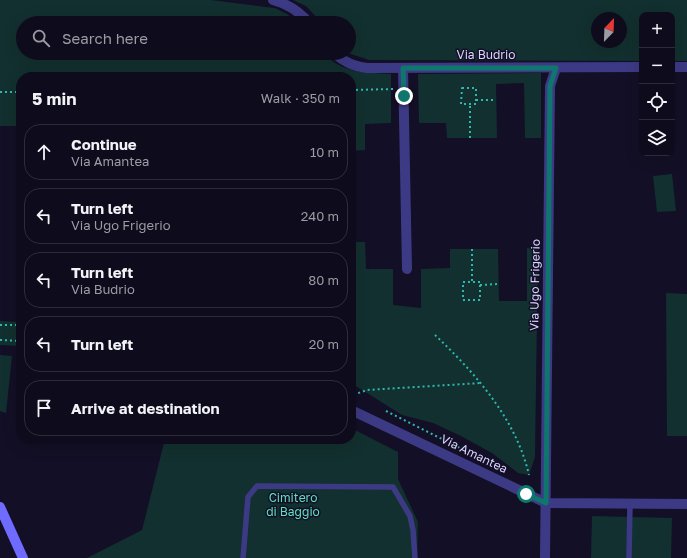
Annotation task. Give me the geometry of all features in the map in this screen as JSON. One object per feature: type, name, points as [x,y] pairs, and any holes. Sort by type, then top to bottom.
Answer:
[{"type":"street","points":[[273,0],[290,6],[304,16]]},
{"type":"street","name":"Via Budrio","points":[[342,60],[354,66],[403,68],[639,67]]},
{"type":"street","points":[[675,67],[687,67]]},
{"type":"street","points":[[403,68],[406,270]]},
{"type":"street","name":"Via Ugo Frigerio","points":[[545,558],[550,86],[556,68]]},
{"type":"street","name":"Via Amantea","points":[[356,412],[546,503],[687,504]]},
{"type":"street","points":[[0,507],[23,558]]},
{"type":"lane","points":[[243,558],[248,497],[257,486],[393,487],[410,516],[413,530],[415,558]]},
{"type":"lane","points":[[629,558],[630,504]]},
{"type":"path","points":[[462,88],[476,88],[476,100],[476,104],[461,104],[462,88]]},
{"type":"path","points":[[356,90],[403,89]]},
{"type":"path","points":[[0,92],[16,92]]},
{"type":"path","points":[[476,100],[496,100]]},
{"type":"path","points":[[470,104],[470,138]]},
{"type":"path","points":[[472,249],[472,282]]},
{"type":"path","points":[[463,282],[472,282],[480,282],[480,300],[463,300],[463,282]]},
{"type":"path","points":[[480,285],[499,284]]},
{"type":"path","points":[[0,325],[16,325]]},
{"type":"path","points":[[435,335],[464,362],[481,383],[515,434],[524,456],[529,475]]},
{"type":"path","points":[[0,340],[16,341]]},
{"type":"path","points":[[356,394],[367,390],[481,383]]},
{"type":"path","points":[[386,411],[475,456]]},
{"type":"green space","points":[[0,0],[211,0],[275,8],[290,16],[16,16],[16,60],[331,60],[354,71],[391,74],[391,123],[365,124],[365,150],[356,151],[356,72],[16,72],[16,126],[0,126]]},
{"type":"green space","points":[[293,0],[687,0],[687,61],[675,61],[675,12],[639,12],[639,61],[369,60],[356,56],[356,16],[315,16],[306,6]]},
{"type":"green space","points":[[541,73],[541,138],[525,138],[524,83],[496,84],[497,138],[447,138],[446,123],[419,123],[418,74]]},
{"type":"green space","points":[[672,174],[676,211],[657,212],[653,176]]},
{"type":"green space","points":[[356,242],[365,242],[366,269],[393,269],[393,305],[421,308],[421,269],[450,268],[450,249],[498,249],[499,301],[527,301],[527,248],[538,247],[535,457],[529,475],[518,473],[492,453],[461,436],[433,423],[402,415],[356,386]]},
{"type":"green space","points":[[666,293],[687,294],[687,436],[667,436]]},
{"type":"green space","points":[[0,321],[16,322],[16,346],[0,345]]},
{"type":"green space","points":[[0,355],[12,356],[6,413],[0,411]]},
{"type":"green space","name":"Cimitero di Baggio","points":[[356,431],[398,452],[398,479],[418,522],[417,558],[87,558],[142,530],[164,444],[356,444]]},
{"type":"green space","points":[[592,516],[672,518],[671,558],[591,558]]},
{"type":"route","points":[[404,96],[403,68],[556,68],[550,86],[546,503],[526,494]]}]
